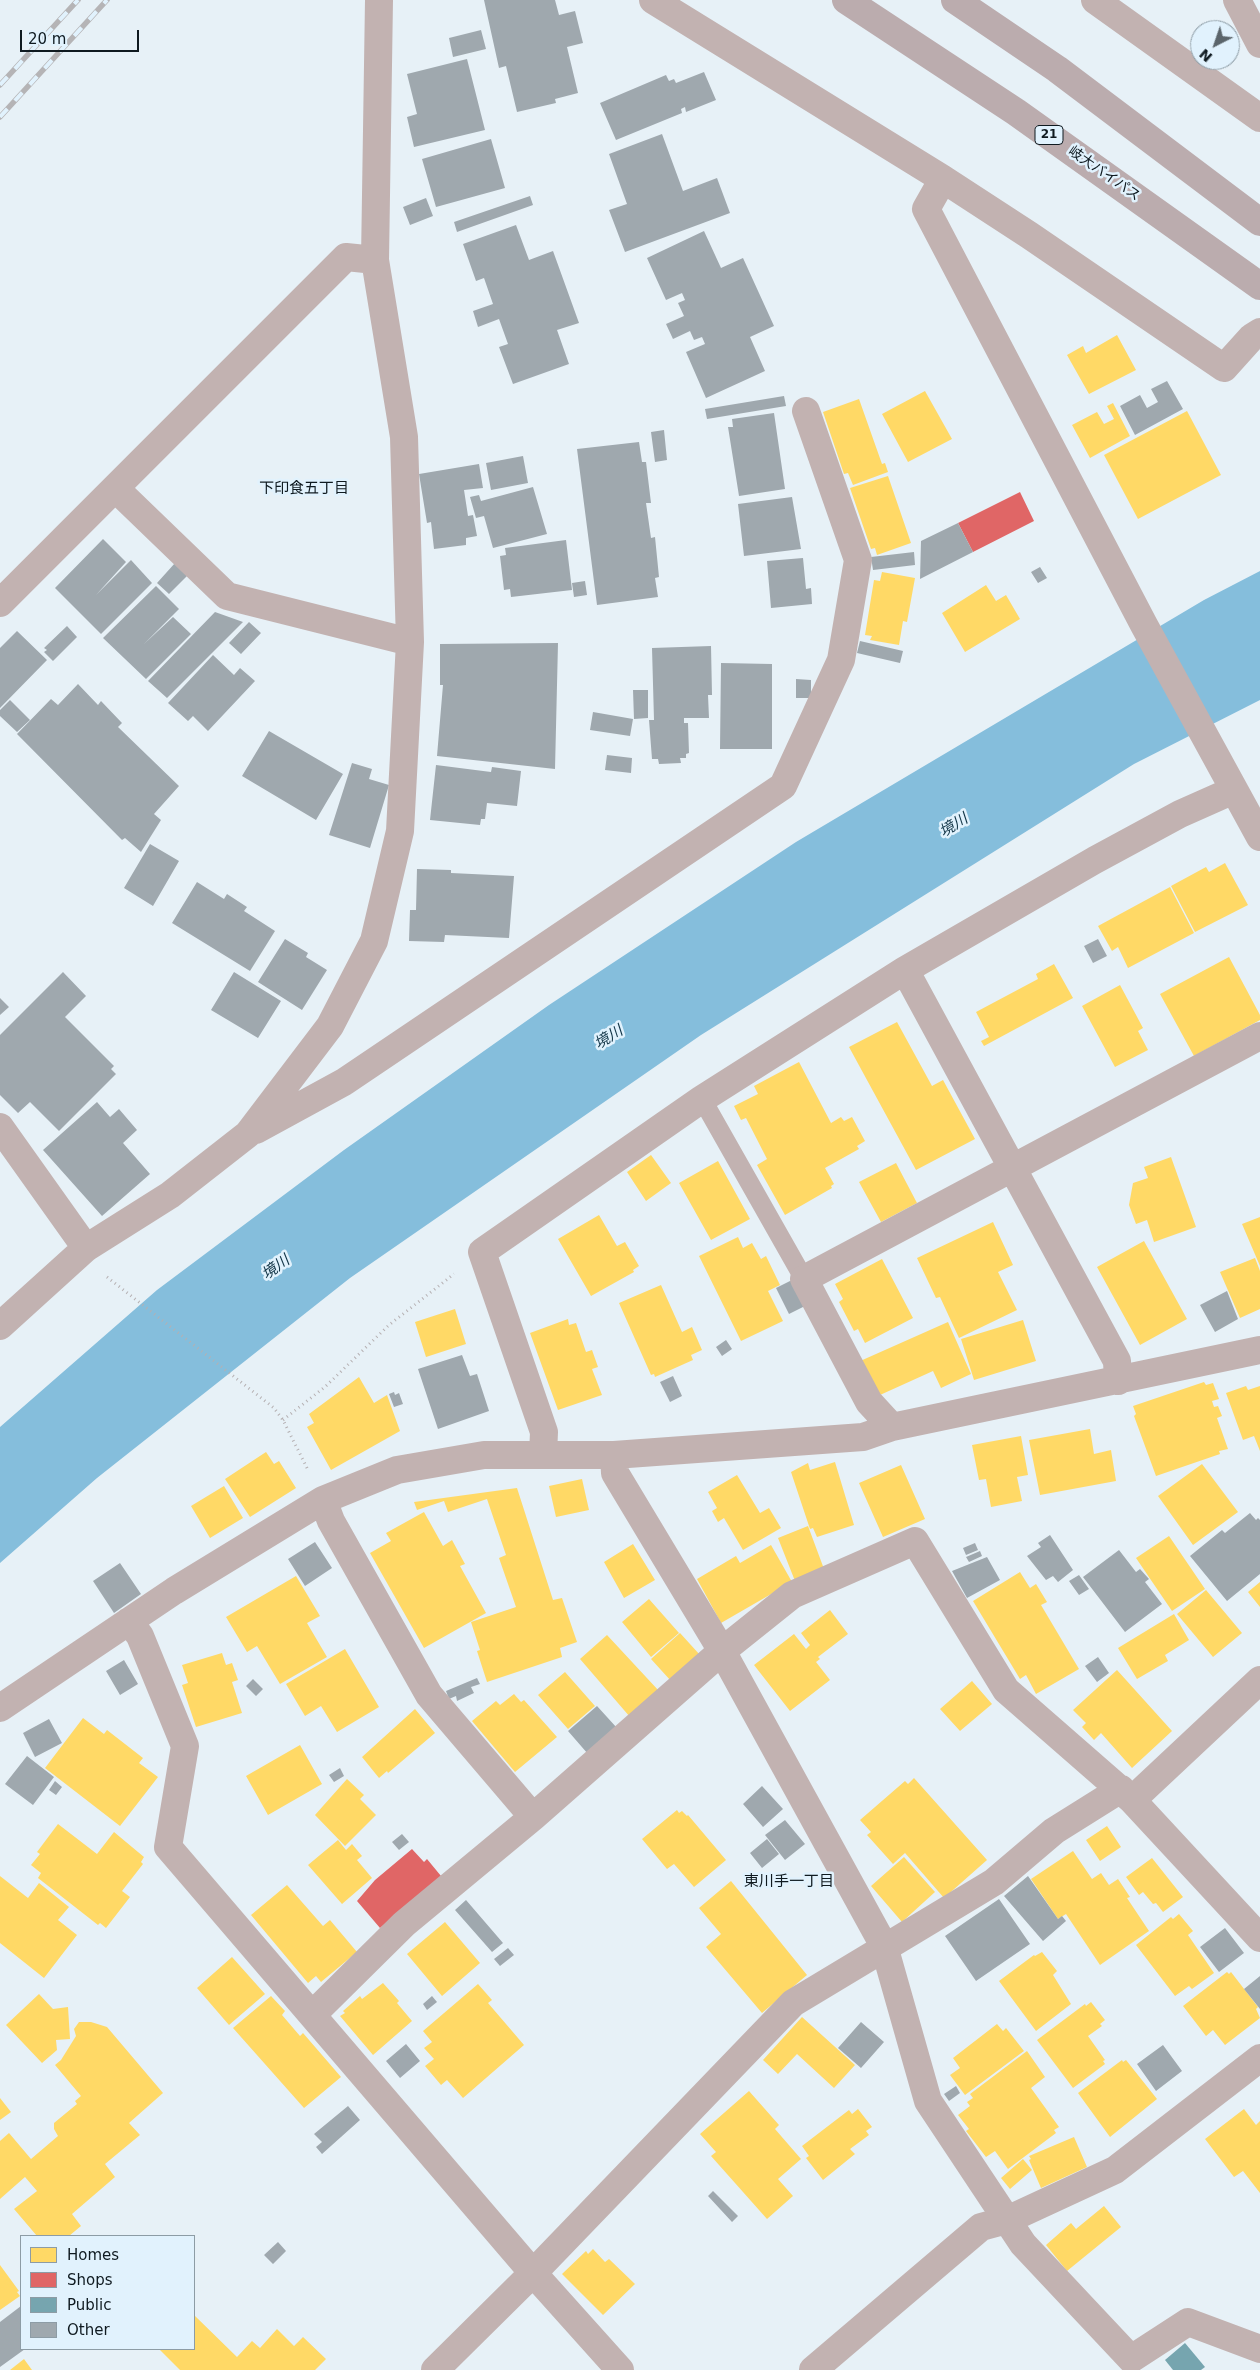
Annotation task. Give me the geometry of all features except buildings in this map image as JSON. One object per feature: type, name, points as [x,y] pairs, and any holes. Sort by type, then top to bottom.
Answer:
[{"type":"highway","name":"岐大バイパス","points":[[846,0],[1016,112],[1254,281]]},
{"type":"highway","points":[[955,0],[1057,69],[1260,222]]},
{"type":"street","points":[[248,1134],[330,1026],[374,941],[400,831],[410,642],[404,437],[374,260],[379,0]]},
{"type":"street","points":[[653,0],[1029,235],[1224,368],[1252,336],[1260,332]]},
{"type":"street","points":[[1094,0],[1260,118]]},
{"type":"street","points":[[1237,0],[1260,44]]},
{"type":"street","points":[[942,179],[926,209],[1144,625],[1260,837]]},
{"type":"street","points":[[0,603],[346,258],[374,260]]},
{"type":"street","points":[[0,1326],[86,1248],[170,1195],[248,1134],[344,1082],[782,786],[841,660],[858,560],[806,411]]},
{"type":"street","points":[[115,488],[228,596],[410,642]]},
{"type":"street","points":[[543,1455],[544,1432],[482,1252],[702,1099],[905,970],[1095,860],[1180,814],[1234,790]]},
{"type":"street","points":[[905,970],[1014,1167],[1117,1360],[1118,1381]]},
{"type":"street","points":[[892,1427],[869,1402],[804,1279],[1260,1036]]},
{"type":"street","points":[[0,1127],[86,1248]]},
{"type":"street","points":[[0,1708],[174,1591],[323,1500],[397,1470],[484,1455],[614,1455],[863,1437],[892,1427],[1260,1350]]},
{"type":"street","points":[[614,1455],[615,1473],[722,1651],[884,1946],[928,2101],[1024,2244],[1130,2359],[1188,2322],[1260,2348]]},
{"type":"street","points":[[323,1500],[331,1521],[429,1695],[533,1817]]},
{"type":"street","points":[[312,2015],[404,1924],[533,1817],[722,1651],[792,1595],[915,1541],[1006,1690],[1126,1794],[1260,1938]]},
{"type":"street","points":[[129,1621],[140,1636],[185,1746],[168,1847],[533,2273],[620,2370]]},
{"type":"street","points":[[435,2370],[533,2273],[793,2003],[884,1946],[994,1882],[1054,1831],[1126,1794],[1260,1680]]},
{"type":"street","points":[[813,2370],[981,2227],[1007,2220],[1115,2170],[1260,2058]]},
{"type":"lane","points":[[702,1099],[804,1279]]},
{"type":"path","points":[[283,1420],[326,1386],[389,1325],[482,1252]]},
{"type":"path","points":[[103,1274],[274,1408],[283,1420],[323,1500]]},
{"type":"water","name":"境川","points":[[1260,571],[1260,700],[1134,764],[701,1035],[350,1278],[97,1478],[0,1563],[0,1427],[157,1290],[344,1150],[549,1005],[796,842],[1204,600]]},
{"type":"railway","points":[[0,85],[78,0]]},
{"type":"railway","points":[[0,117],[107,0]]},
{"type":"district","name":"下印食五丁目","points":[[304,489]]},
{"type":"district","name":"東川手一丁目","points":[[789,1882]]}]
